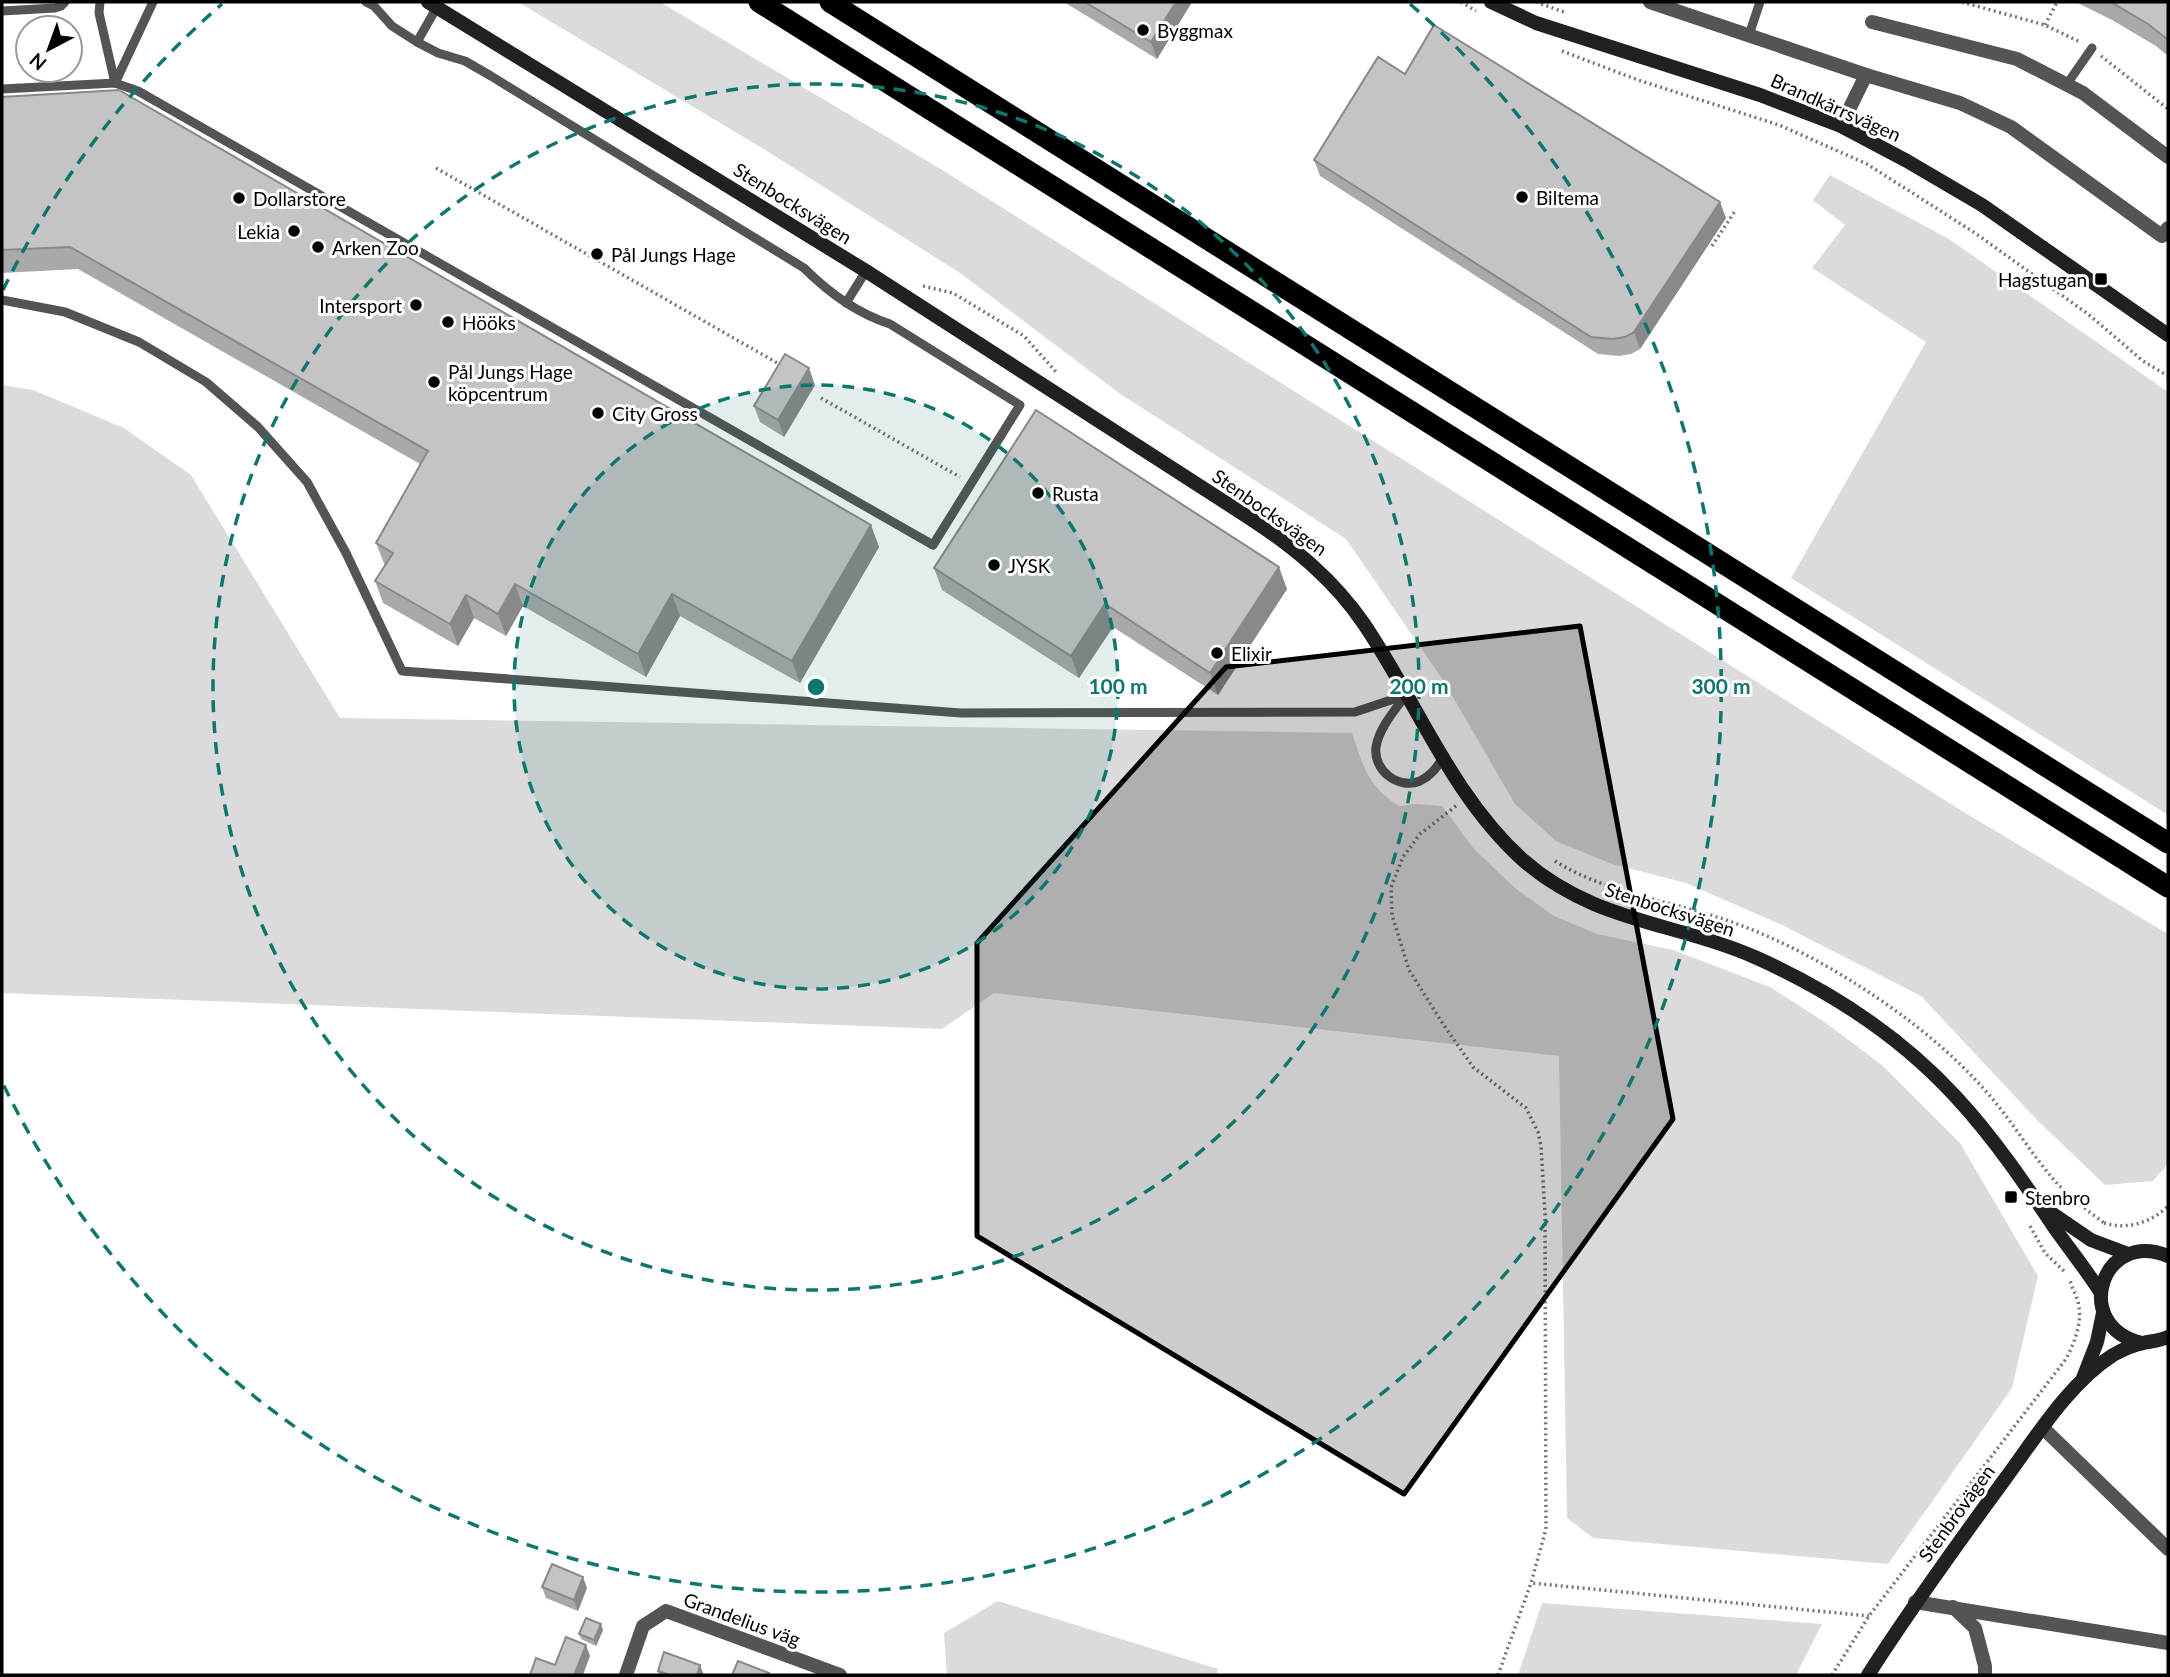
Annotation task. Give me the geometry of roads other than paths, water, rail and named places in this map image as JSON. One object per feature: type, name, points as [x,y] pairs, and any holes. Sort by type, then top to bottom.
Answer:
[{"type":"highway","points":[[759,2],[2168,887]]},
{"type":"highway","points":[[830,2],[2168,843]]},
{"type":"street","name":"Brandkärrsvägen","points":[[1491,2],[1536,23],[1760,94],[1841,126],[1982,205],[2168,335]]},
{"type":"street","points":[[1650,2],[1866,75],[1960,103],[2011,127],[2162,236],[2168,228]]},
{"type":"street","name":"Stenbocksvägen","points":[[433,4],[866,271],[1297,551],[1345,598],[1370,633],[1467,796],[1496,834],[1523,860],[1573,895],[1606,910],[1755,957],[1815,987],[1862,1016],[1905,1049],[1955,1096],[1998,1147],[2041,1205],[2101,1293]]},
{"type":"street","points":[[1872,22],[2017,59],[2083,93],[2168,157]]},
{"type":"street","points":[[1841,126],[1866,75]]},
{"type":"street","name":"Stenbocksvägen","points":[[2041,1205],[2091,1240],[2128,1254]]},
{"type":"street","points":[[2152,1250],[2168,1241]]},
{"type":"street","points":[[2101,1293],[2107,1272],[2116,1261],[2128,1254],[2152,1250],[2168,1256]]},
{"type":"street","name":"Stenbrovägen","points":[[2083,1379],[2097,1342],[2103,1313],[2101,1293]]},
{"type":"street","points":[[2103,1313],[2109,1324],[2119,1333],[2142,1343]]},
{"type":"street","name":"Stenbrovägen","points":[[1868,1675],[1915,1602],[2043,1428],[2083,1379],[2124,1349],[2142,1343],[2159,1342],[2168,1337]]},
{"type":"street","points":[[2043,1428],[2168,1549]]},
{"type":"street","points":[[1915,1602],[2168,1643]]},
{"type":"street","points":[[1953,1607],[1975,1628],[1985,1675]]},
{"type":"street","name":"Grandelius väg","points":[[626,1675],[643,1626],[666,1611],[840,1675]]},
{"type":"lane","points":[[2,11],[55,8],[65,2]]},
{"type":"lane","points":[[100,2],[99,13],[115,83]]},
{"type":"lane","points":[[115,83],[153,2]]},
{"type":"lane","points":[[2,89],[115,83],[149,98],[933,545],[1020,405],[890,324],[867,317],[824,288],[804,268],[491,76],[465,61],[438,53],[417,42],[392,26],[374,6],[366,2]]},
{"type":"lane","points":[[1749,35],[1760,2]]},
{"type":"lane","points":[[417,42],[433,4]]},
{"type":"lane","points":[[2067,84],[2092,48]]},
{"type":"lane","points":[[846,303],[866,271]]},
{"type":"lane","points":[[2,300],[65,312],[139,342],[206,382],[258,427],[307,482],[402,671],[961,713],[1354,712],[1406,695]]},
{"type":"lane","points":[[1406,695],[1381,732],[1376,747],[1376,759],[1381,770],[1402,783],[1416,782],[1431,774],[1443,758]]},
{"type":"place","name":"Byggmax","points":[[1143,30]]},
{"type":"place","name":"Biltema","points":[[1522,197]]},
{"type":"place","name":"Dollarstore","points":[[239,198]]},
{"type":"place","name":"Lekia","points":[[294,231]]},
{"type":"place","name":"Arken Zoo","points":[[318,247]]},
{"type":"place","name":"Pål Jungs Hage","points":[[597,254]]},
{"type":"place","name":"Hagstugan","points":[[2101,279]]},
{"type":"place","name":"Intersport","points":[[416,305]]},
{"type":"place","name":"Hööks","points":[[448,322]]},
{"type":"place","name":"Pål Jungs Hage köpcentrum","points":[[434,382]]},
{"type":"place","name":"City Gross","points":[[598,413]]},
{"type":"place","name":"Rusta","points":[[1038,493]]},
{"type":"place","name":"JYSK","points":[[994,565]]},
{"type":"place","name":"Elixir","points":[[1217,653]]},
{"type":"place","name":"Stenbro","points":[[2011,1197]]}]
